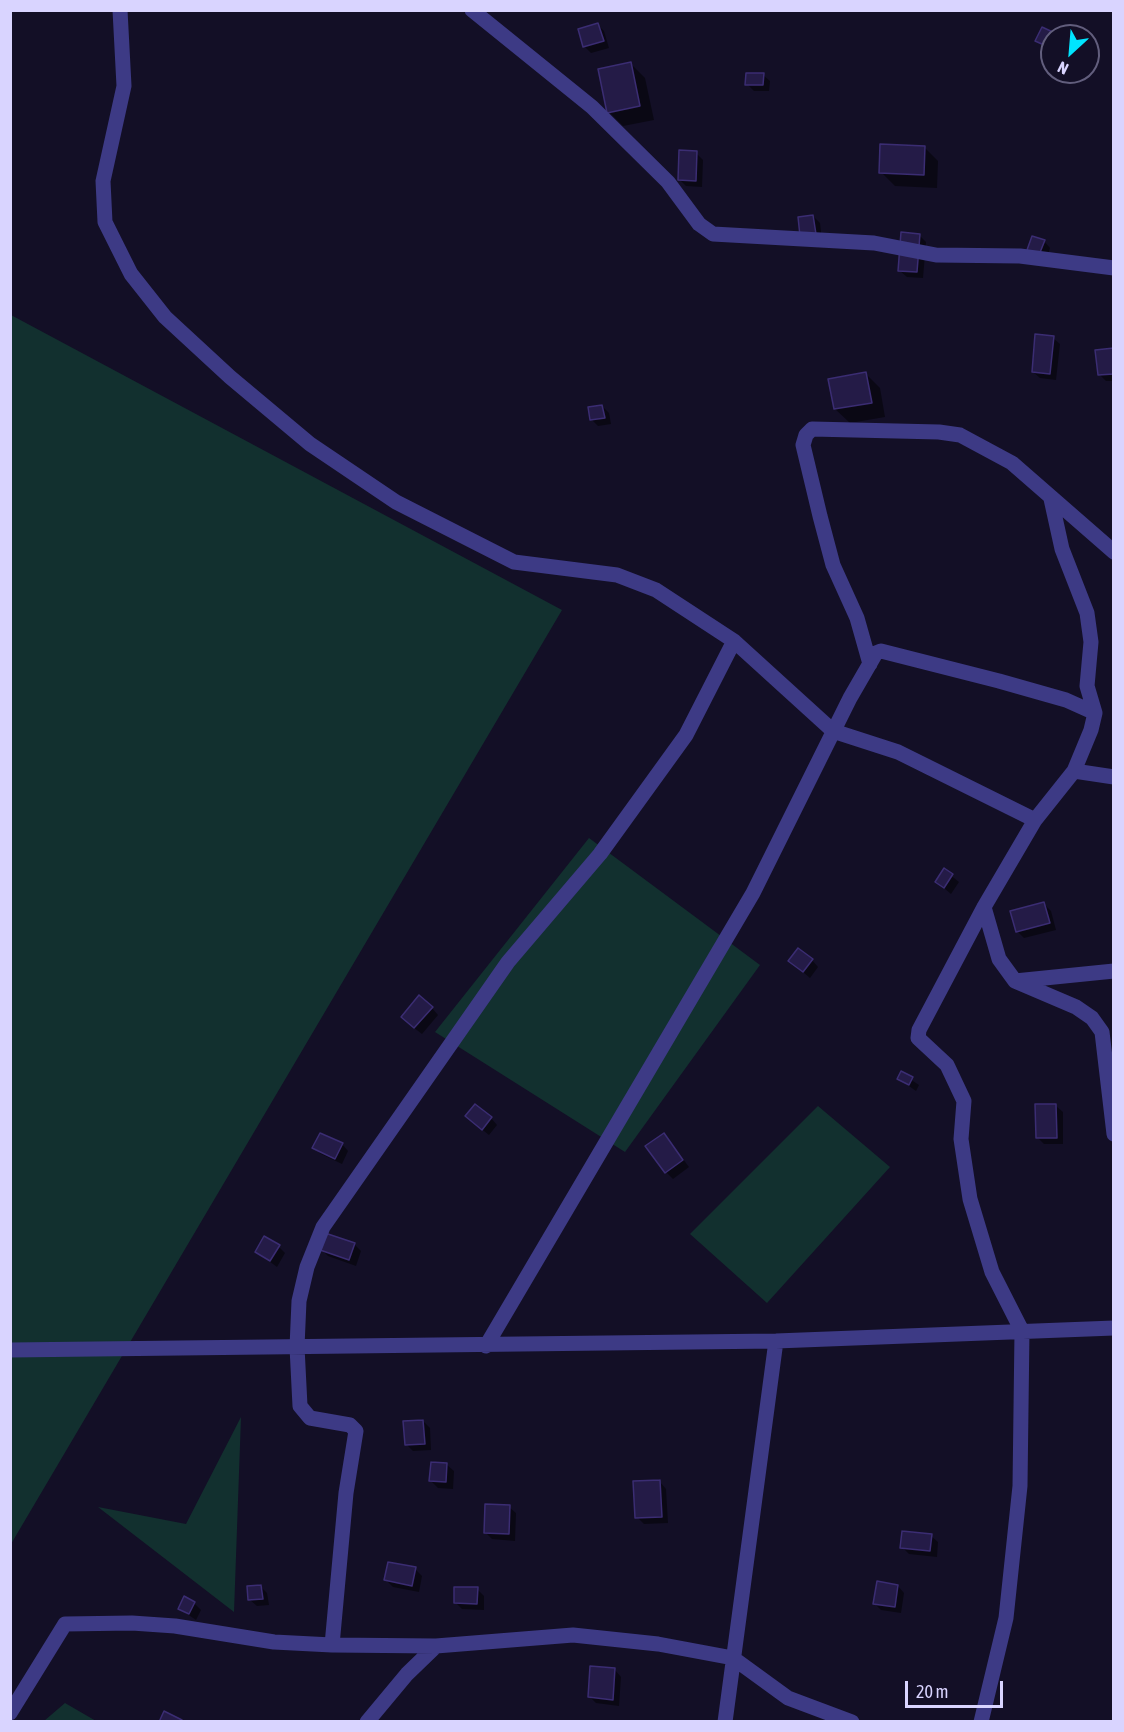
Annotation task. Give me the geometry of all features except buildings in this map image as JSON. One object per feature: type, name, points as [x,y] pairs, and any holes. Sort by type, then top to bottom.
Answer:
[{"type":"street","points":[[120,10],[124,86],[103,181],[105,222],[131,274],[165,317],[310,444],[396,502],[514,562],[617,575],[656,590],[734,641],[833,731],[897,752],[1035,820]]},
{"type":"street","points":[[472,10],[592,107],[669,182],[699,225],[713,234],[874,243],[936,255],[1020,256],[1113,268]]},
{"type":"street","points":[[870,664],[857,618],[833,565],[803,445],[806,435],[812,429],[939,432],[960,435],[1012,463],[1113,552]]},
{"type":"street","points":[[981,1722],[1006,1618],[1020,1486],[1022,1331],[992,1272],[970,1199],[961,1139],[964,1101],[947,1065],[918,1038],[919,1030],[984,907],[1035,820],[1074,771],[1095,713],[1088,686],[1091,642],[1087,613],[1062,549],[1051,499]]},
{"type":"street","points":[[332,1645],[346,1493],[356,1431],[350,1425],[310,1418],[303,1413],[300,1406],[297,1347],[299,1301],[307,1267],[323,1227],[508,962],[600,854],[686,735],[734,641]]},
{"type":"street","points":[[486,1346],[753,893],[833,731],[870,664],[881,651],[1039,692],[1095,713]]},
{"type":"street","points":[[1074,771],[1113,777]]},
{"type":"street","points":[[984,907],[999,959],[1014,981],[1076,1008],[1092,1018],[1102,1032],[1113,1134]]},
{"type":"street","points":[[1014,981],[1113,971]]},
{"type":"street","points":[[10,1350],[776,1341],[1113,1328]]},
{"type":"street","points":[[725,1722],[776,1341]]},
{"type":"street","points":[[10,1713],[65,1624],[175,1626],[274,1642],[332,1645],[436,1646],[573,1635],[657,1644],[733,1658],[788,1698],[852,1722]]},
{"type":"street","points":[[367,1722],[407,1674],[436,1646]]},
{"type":"green space","points":[[11,315],[562,610],[11,1544]]},
{"type":"green space","points":[[589,838],[760,965],[625,1152],[435,1032]]},
{"type":"green space","points":[[818,1106],[890,1167],[767,1303],[690,1234]]},
{"type":"green space","points":[[241,1417],[234,1612],[98,1507],[186,1524]]},
{"type":"green space","points":[[65,1703],[96,1721],[44,1721]]}]
